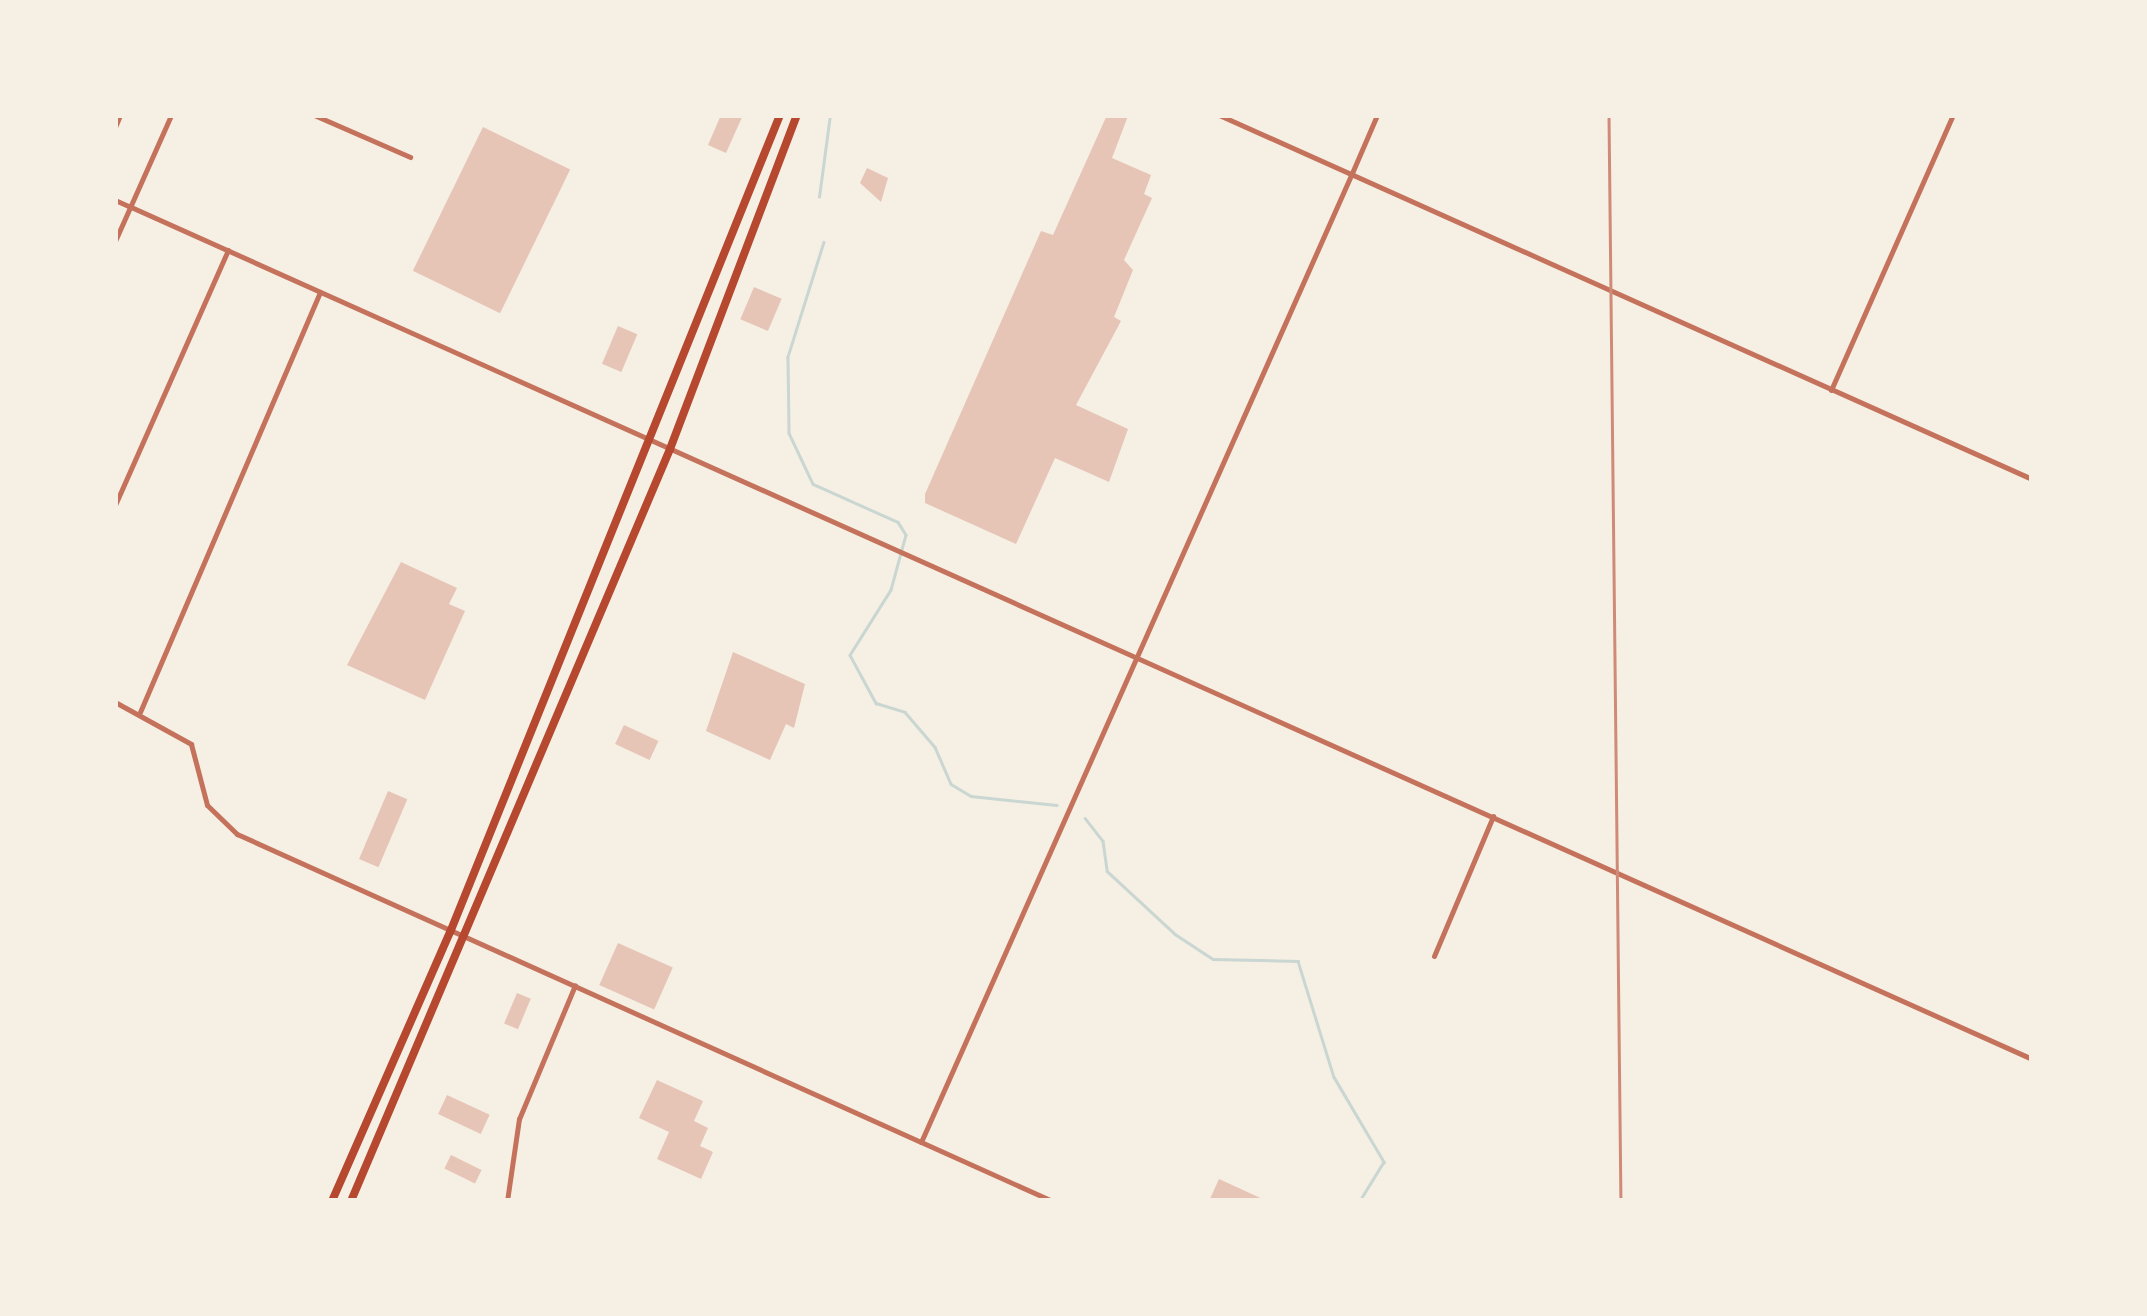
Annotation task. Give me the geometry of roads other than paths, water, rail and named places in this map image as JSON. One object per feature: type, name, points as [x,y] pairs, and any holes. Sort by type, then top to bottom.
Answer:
[{"type":"highway","points":[[332,1201],[452,930],[780,115]]},
{"type":"highway","points":[[352,1201],[670,449],[798,115]]},
{"type":"street","points":[[115,127],[120,115]]},
{"type":"street","points":[[115,241],[171,115]]},
{"type":"street","points":[[314,115],[410,157]]},
{"type":"street","points":[[1218,115],[2032,479]]},
{"type":"street","points":[[922,1142],[1377,115]]},
{"type":"street","points":[[1831,390],[1953,115]]},
{"type":"street","points":[[115,200],[907,558],[2032,1058]]},
{"type":"street","points":[[115,505],[228,250]]},
{"type":"street","points":[[140,712],[320,292]]},
{"type":"street","points":[[115,702],[140,712],[191,744],[206,805],[226,828],[1052,1201]]},
{"type":"street","points":[[1434,956],[1493,816]]},
{"type":"street","points":[[506,1201],[518,1119],[575,985]]},
{"type":"waterway","points":[[819,197],[830,115]]},
{"type":"waterway","points":[[824,242],[788,357],[789,433],[813,484],[898,522],[906,535],[891,590],[850,655],[876,703],[905,712],[935,747],[951,784],[971,796],[1057,805]]},
{"type":"waterway","points":[[1085,818],[1103,841],[1107,871],[1175,934],[1213,959],[1298,961],[1334,1077],[1384,1162],[1360,1201]]},
{"type":"railway","points":[[1609,115],[1621,1201]]}]
